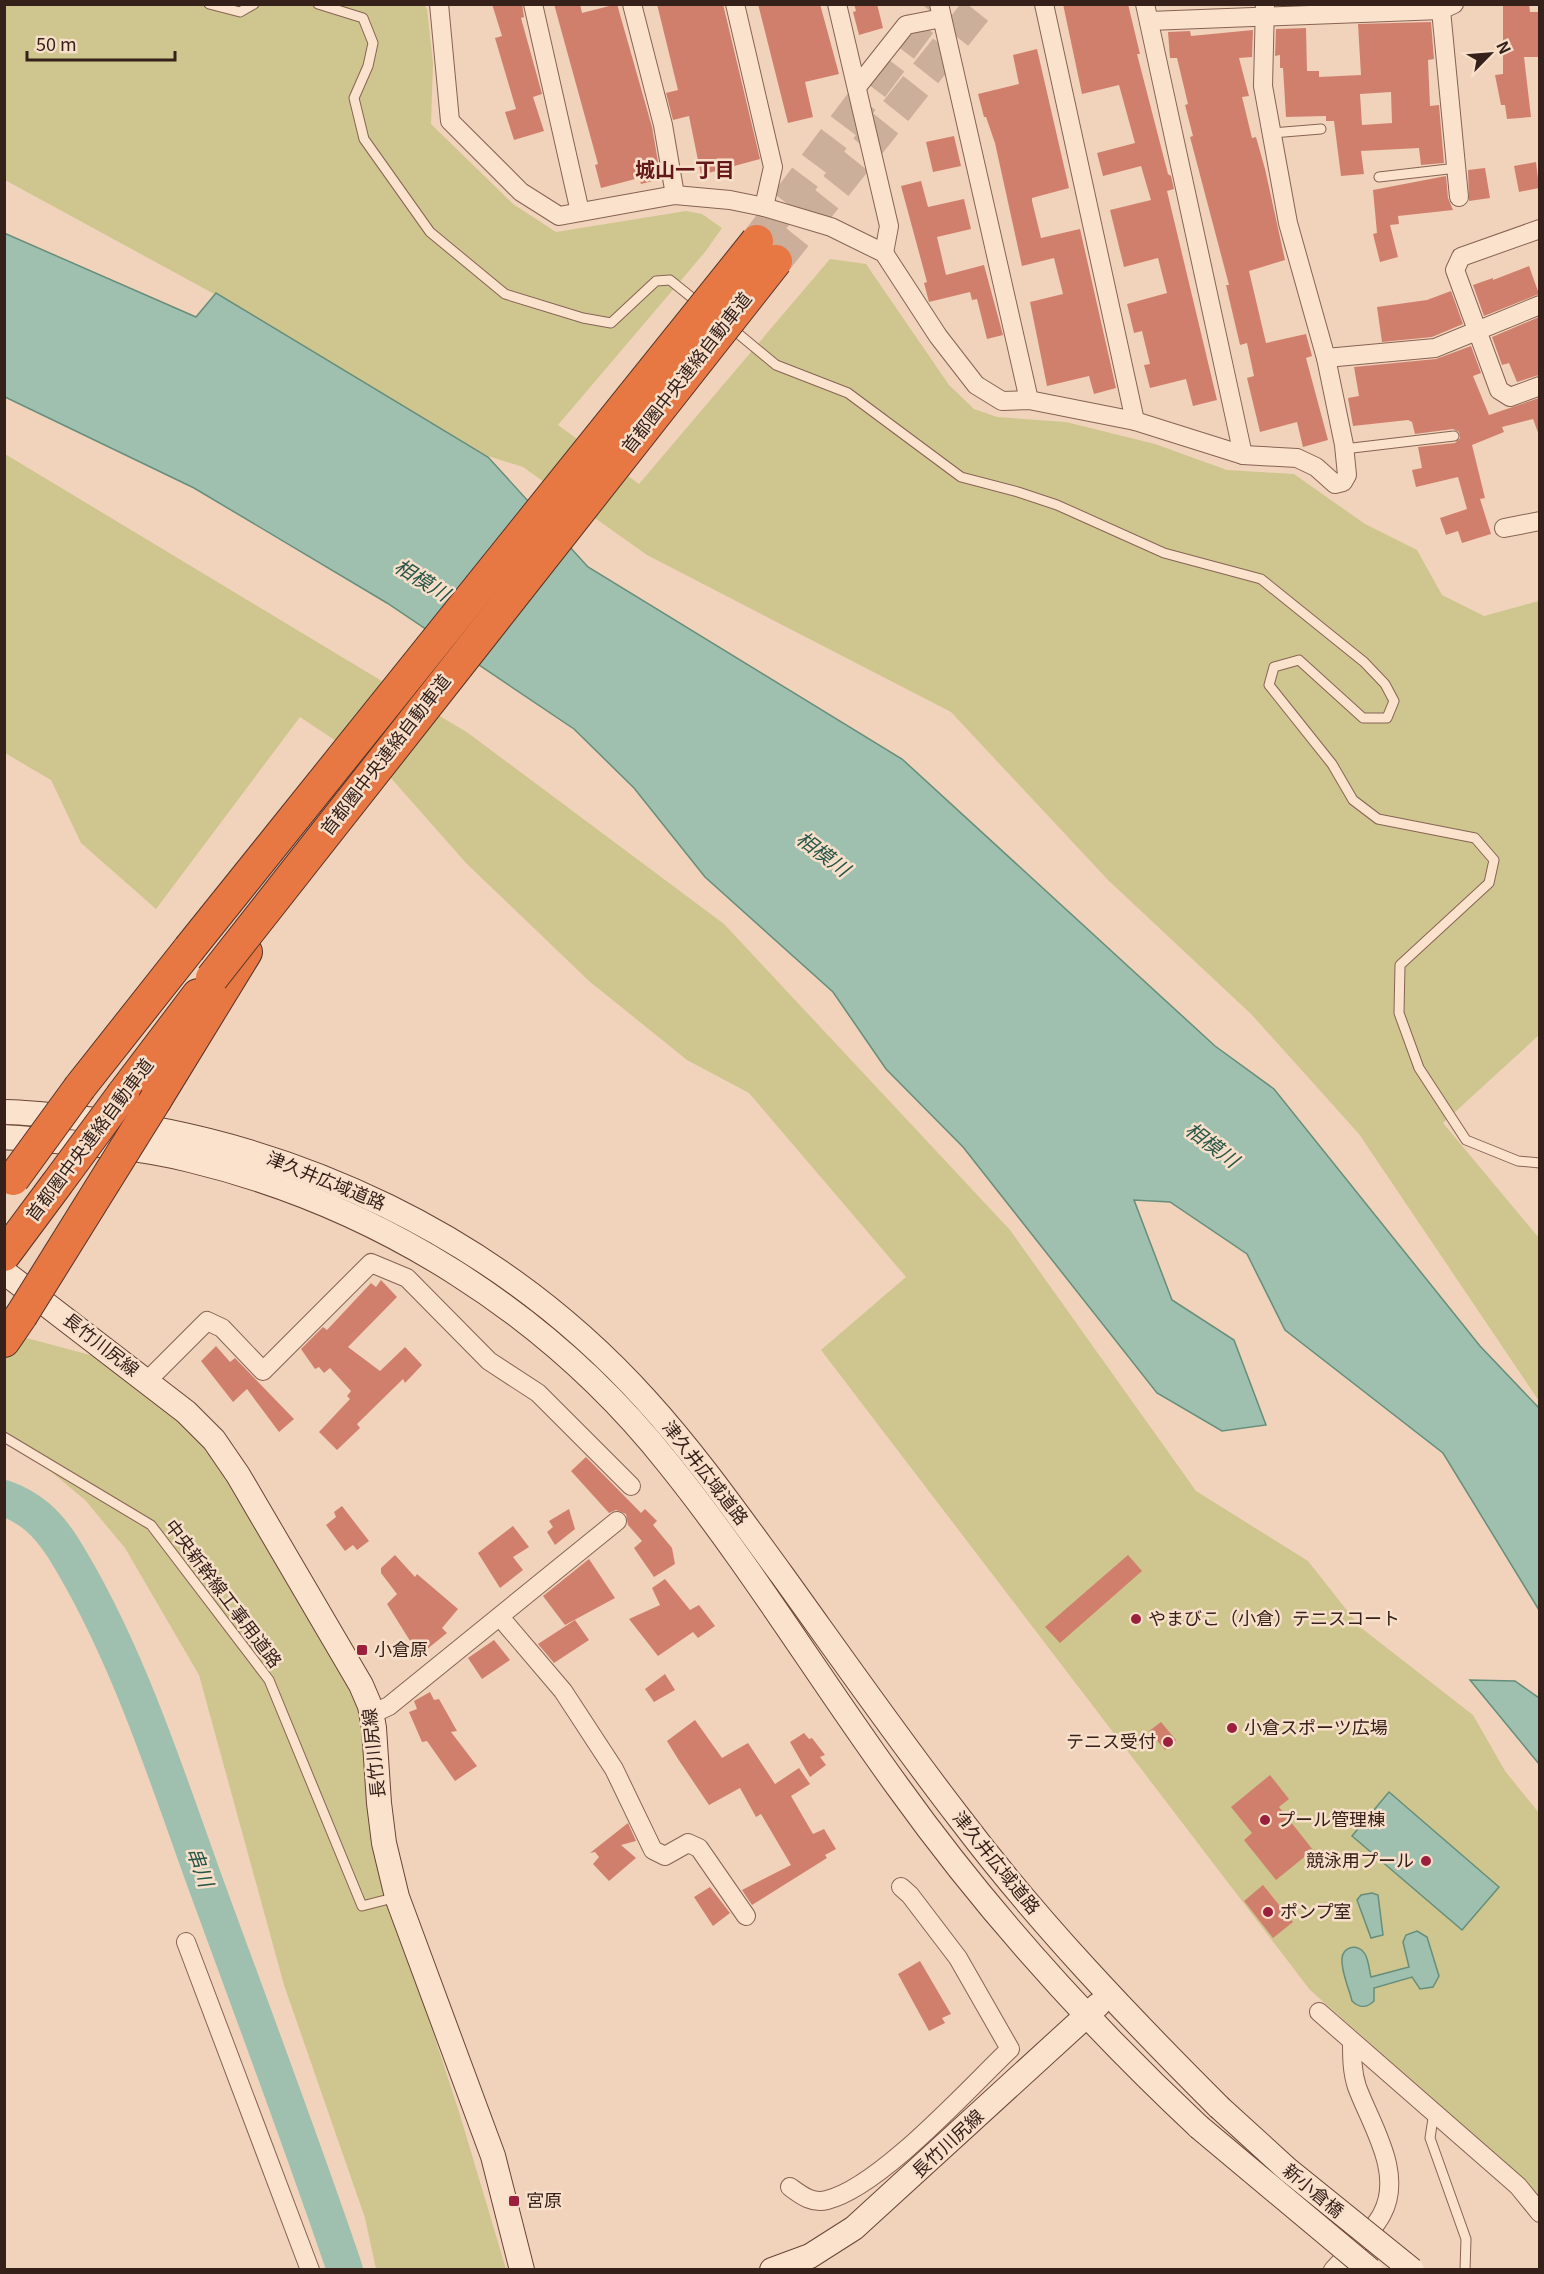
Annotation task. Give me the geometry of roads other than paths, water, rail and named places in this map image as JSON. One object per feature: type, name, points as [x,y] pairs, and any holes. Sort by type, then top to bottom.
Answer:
[{"type":"highway","name":"首都圏中央連絡自動車道","points":[[4,1190],[80,1087],[189,949],[766,251],[296,869],[216,985],[123,1094],[4,1255]]},
{"type":"highway","points":[[4,1341],[156,1099],[216,985]]},
{"type":"main road","name":"津久井広域道路","points":[[4,1112],[126,1123],[186,1134],[275,1159],[356,1191],[435,1231],[474,1254],[547,1307],[612,1365],[686,1446],[972,1835],[1108,1995],[1219,2107]]},
{"type":"main road","name":"津久井広域道路","points":[[4,1137],[146,1151],[188,1160],[278,1186],[396,1238],[472,1283],[541,1334],[607,1395],[666,1460],[721,1532],[924,1822],[1006,1926],[1086,2016],[1199,2127]]},
{"type":"main road","name":"長竹川尻線","points":[[4,1272],[147,1381],[200,1425],[222,1451],[364,1692],[372,1714],[382,1823],[397,1897],[493,2156],[522,2270]]},
{"type":"main road","name":"長竹川尻線","points":[[772,2270],[810,2256],[854,2229],[1108,1995]]},
{"type":"main road","name":"新小倉橋","points":[[1219,2107],[1305,2184],[1412,2270]]},
{"type":"main road","name":"新小倉橋","points":[[1199,2127],[1370,2270]]},
{"type":"street","points":[[439,4],[450,121],[521,192],[559,216],[675,195],[730,200],[764,207],[831,227],[884,253],[938,336],[976,385],[1002,400],[1029,400],[1135,421],[1243,454],[1305,460],[1335,484],[1342,482],[1347,475],[1344,448],[1326,358],[1288,223],[1263,86],[1265,10]]},
{"type":"street","points":[[532,4],[580,212]]},
{"type":"street","points":[[632,4],[663,125],[675,195]]},
{"type":"street","points":[[735,4],[773,167],[764,207]]},
{"type":"street","points":[[837,4],[889,226],[884,253]]},
{"type":"street","points":[[1044,4],[1135,421]]},
{"type":"street","points":[[1243,454],[1147,13],[1265,10],[1337,16],[1447,7],[1460,197]]},
{"type":"street","points":[[857,87],[906,25],[941,11],[1029,400]]},
{"type":"street","points":[[1539,229],[1461,257],[1455,270],[1499,390],[1510,397],[1539,386]]},
{"type":"street","points":[[1326,358],[1435,348],[1539,305]]},
{"type":"street","points":[[1504,528],[1539,521]]},
{"type":"street","points":[[147,1381],[207,1321],[222,1328],[263,1371],[370,1263],[406,1278],[489,1361],[538,1393],[631,1486]]},
{"type":"street","points":[[372,1714],[389,1706],[617,1521]]},
{"type":"street","points":[[500,1617],[563,1691],[614,1769],[653,1850],[664,1856],[688,1844],[699,1848],[746,1916]]},
{"type":"street","points":[[790,2187],[807,2199],[826,2201],[863,2185],[922,2133],[1010,2049],[958,1958],[910,1895],[901,1887]]},
{"type":"street","points":[[186,1942],[310,2270]]},
{"type":"street","points":[[1319,2012],[1518,2186],[1539,2213]]},
{"type":"street","points":[[1333,2270],[1382,2216],[1388,2197],[1388,2172],[1378,2133],[1357,2086],[1352,2064],[1352,2042]]},
{"type":"street","points":[[922,2133],[937,2154]]},
{"type":"lane","points":[[209,4],[240,12],[254,4]]},
{"type":"lane","points":[[318,4],[363,18],[373,43],[368,66],[354,98],[364,139],[430,232],[506,294],[582,318],[611,323],[656,281],[670,280],[776,365],[848,393],[961,477],[1057,505],[1164,553],[1261,579],[1364,662],[1385,684],[1394,701],[1387,718],[1364,718],[1299,660],[1274,667],[1269,685],[1300,728],[1332,764],[1353,800],[1378,819],[1475,838],[1494,860],[1489,883],[1400,965],[1399,1013],[1419,1068],[1466,1140],[1518,1161],[1539,1163]]},
{"type":"lane","points":[[1272,133],[1321,129]]},
{"type":"lane","points":[[1379,177],[1457,168]]},
{"type":"lane","points":[[1344,448],[1454,436]]},
{"type":"lane","name":"中央新幹線工事用道路","points":[[4,1437],[151,1525],[269,1680],[362,1906],[397,1897]]},
{"type":"lane","points":[[1434,2112],[1430,2138],[1466,2239],[1465,2270]]},
{"type":"water","name":"相模川","points":[[4,233],[196,317],[216,293],[488,457],[588,567],[902,759],[1215,1046],[1274,1089],[1480,1346],[1539,1408],[1539,1610],[1443,1453],[1285,1330],[1247,1254],[1170,1202],[1134,1200],[1172,1300],[1234,1340],[1266,1425],[1222,1431],[1157,1393],[963,1147],[886,1069],[833,992],[705,877],[634,788],[574,729],[387,603],[194,488],[5,397]]},
{"type":"water","points":[[1470,1680],[1515,1681],[1539,1698],[1539,1764]]},
{"type":"water","name":"競泳用プール","points":[[1389,1792],[1499,1887],[1462,1930],[1352,1836]]},
{"type":"water","points":[[1372,1893],[1378,1895],[1383,1935],[1371,1938],[1357,1900],[1361,1895]]},
{"type":"water","points":[[1417,1931],[1427,1937],[1439,1976],[1433,1987],[1420,1989],[1412,1977],[1374,1988],[1374,2001],[1369,2005],[1360,2006],[1352,2001],[1343,1969],[1342,1959],[1345,1951],[1355,1947],[1365,1954],[1371,1977],[1409,1967],[1403,1942],[1406,1935]]},
{"type":"waterway","name":"串川","points":[[4,1498],[30,1511],[44,1523],[62,1546],[85,1585],[124,1667],[159,1753],[345,2270]]},
{"type":"tunnel","points":[[757,241],[935,4]]},
{"type":"tunnel","points":[[776,261],[981,4]]},
{"type":"place","name":"やまびこ（小倉）テニスコート","points":[[1136,1619]]},
{"type":"place","name":"小倉原","points":[[362,1650]]},
{"type":"place","name":"小倉スポーツ広場","points":[[1232,1728]]},
{"type":"place","name":"テニス受付","points":[[1168,1742]]},
{"type":"place","name":"プール管理棟","points":[[1265,1820]]},
{"type":"place","name":"競泳用プール","points":[[1426,1861]]},
{"type":"place","name":"ポンプ室","points":[[1268,1912]]},
{"type":"place","name":"宮原","points":[[514,2201]]},
{"type":"district","name":"城山一丁目","points":[[685,170]]}]
